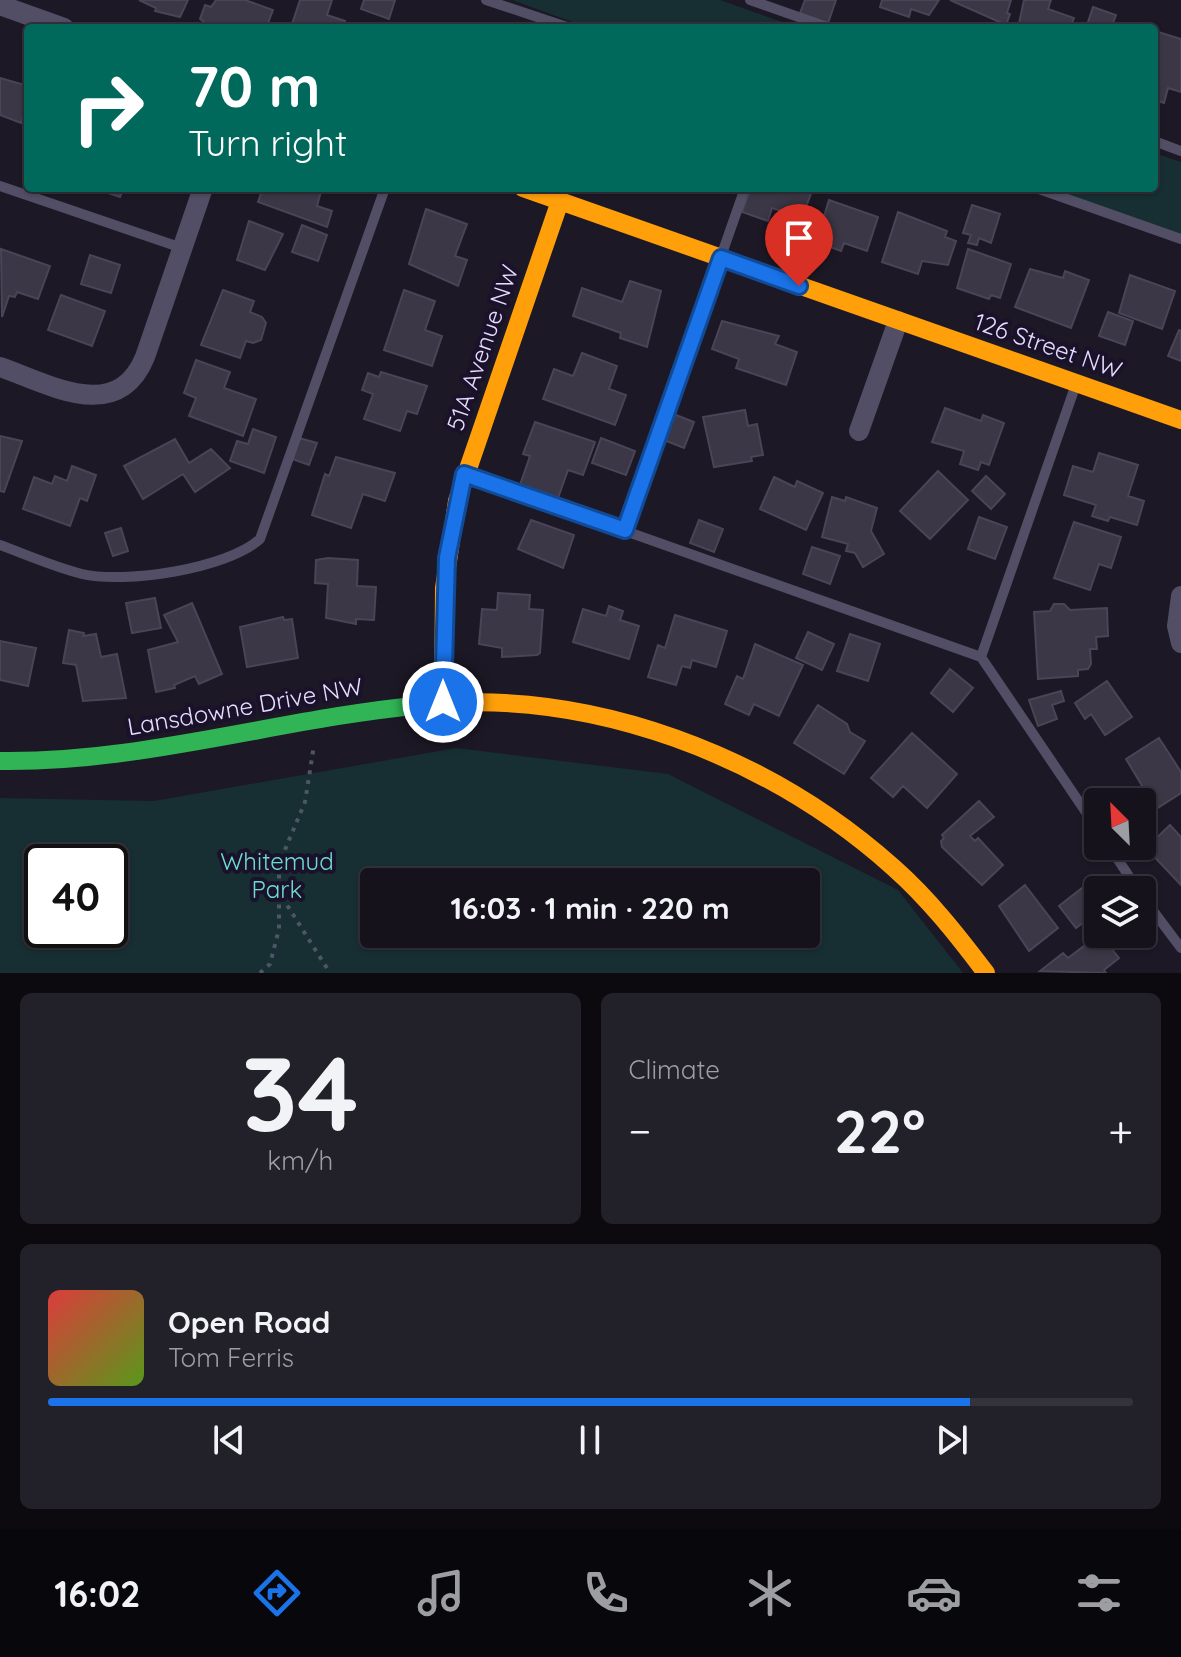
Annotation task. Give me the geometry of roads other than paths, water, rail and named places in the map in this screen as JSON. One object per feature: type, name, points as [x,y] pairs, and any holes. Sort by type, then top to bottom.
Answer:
[{"type":"street","points":[[12,5],[55,24]]},
{"type":"street","points":[[0,367],[84,395],[107,395],[135,377],[145,357],[202,192]]},
{"type":"street","name":"126 Street NW","points":[[534,192],[1181,420]]},
{"type":"street","name":"51A Avenue NW","points":[[443,702],[447,558],[464,474],[560,201]]},
{"type":"street","points":[[859,431],[898,321]]},
{"type":"street","points":[[1181,596],[1177,626],[1181,643]]},
{"type":"street","name":"Lansdowne Drive NW","points":[[0,761],[92,758],[318,719],[443,702],[515,705],[592,715],[670,734],[754,772],[818,809],[882,858],[937,912],[986,973]]},
{"type":"lane","points":[[486,0],[558,24]]},
{"type":"lane","points":[[750,0],[819,24]]},
{"type":"lane","points":[[1158,142],[1181,151]]},
{"type":"lane","points":[[0,186],[182,248]]},
{"type":"lane","points":[[0,545],[81,574],[107,577],[178,569],[229,557],[260,539],[384,192]]},
{"type":"lane","points":[[625,530],[744,192]]},
{"type":"lane","points":[[1047,192],[1181,239]]},
{"type":"lane","points":[[981,657],[1076,383]]},
{"type":"lane","points":[[464,474],[981,657],[1084,809]]},
{"type":"lane","points":[[1156,915],[1181,948]]},
{"type":"park label","name":"Whitemud Park","points":[[277,876]]}]
